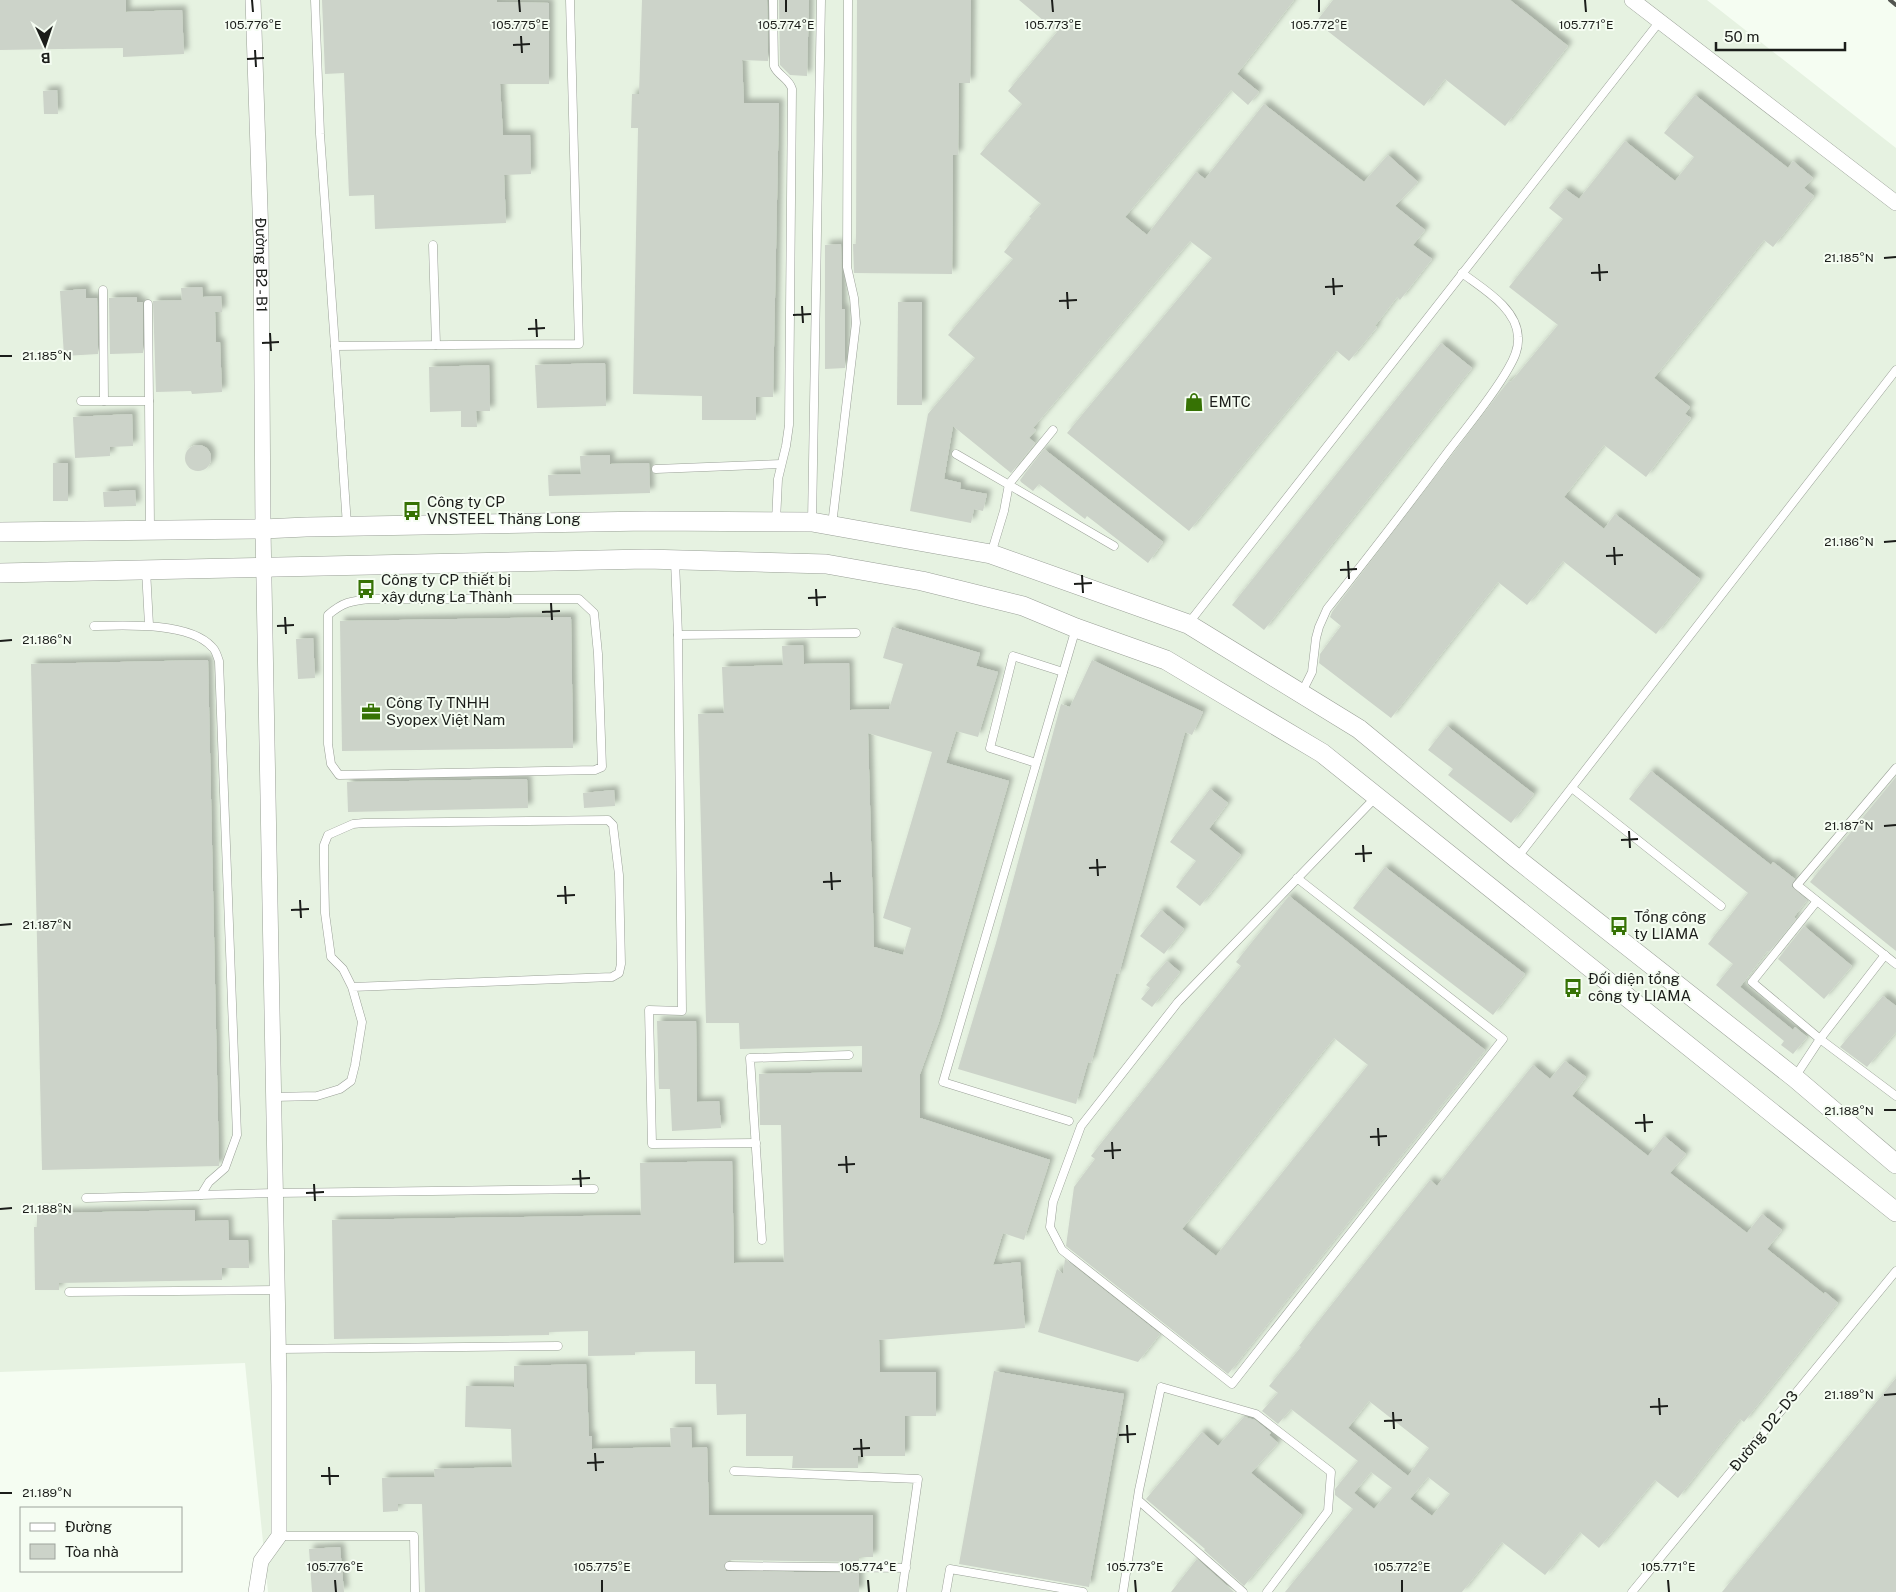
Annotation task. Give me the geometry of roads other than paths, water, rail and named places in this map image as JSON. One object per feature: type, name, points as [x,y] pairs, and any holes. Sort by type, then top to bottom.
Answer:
[{"type":"street","name":"Đường B2 - B1","points":[[253,0],[262,238],[263,529],[279,1349],[279,1536]]},
{"type":"street","points":[[1632,0],[1896,203]]},
{"type":"street","points":[[0,532],[647,521],[812,522],[991,554],[1188,624],[1359,729],[1516,858],[1795,1078],[1896,1164]]},
{"type":"street","points":[[0,573],[636,559],[826,564],[922,581],[1014,604],[1166,660],[1322,754],[1896,1212]]},
{"type":"street","points":[[256,1592],[261,1562],[279,1536]]},
{"type":"lane","points":[[315,0],[320,134],[347,526]]},
{"type":"lane","points":[[335,346],[579,344],[570,0]]},
{"type":"lane","points":[[773,0],[774,66],[778,73],[790,84],[792,89],[789,425],[778,479],[776,523]]},
{"type":"lane","points":[[812,522],[821,0]]},
{"type":"lane","points":[[832,525],[856,323],[854,298],[847,267],[848,0]]},
{"type":"lane","points":[[1188,624],[1660,22]]},
{"type":"lane","points":[[434,245],[436,345]]},
{"type":"lane","points":[[1301,694],[1312,672],[1316,638],[1327,609],[1402,514],[1484,404],[1509,369],[1518,349],[1518,335],[1513,320],[1501,302],[1462,273]]},
{"type":"lane","points":[[103,290],[104,401]]},
{"type":"lane","points":[[148,304],[150,529]]},
{"type":"lane","points":[[1516,858],[1896,370]]},
{"type":"lane","points":[[81,401],[149,401]]},
{"type":"lane","points":[[991,554],[1004,511],[1009,484],[1053,430]]},
{"type":"lane","points":[[956,454],[1114,546]]},
{"type":"lane","points":[[656,469],[781,464]]},
{"type":"lane","points":[[674,561],[678,636],[682,1011],[649,1010],[652,1144],[756,1143]]},
{"type":"lane","points":[[146,570],[149,625]]},
{"type":"lane","points":[[370,599],[580,599],[594,613],[598,654],[602,767],[595,770],[339,775],[331,764],[328,744],[328,615],[338,606],[348,601],[370,599]]},
{"type":"lane","points":[[94,626],[149,625],[187,633],[204,640],[214,648],[219,661],[237,1135],[225,1168],[209,1182],[201,1194]]},
{"type":"lane","points":[[1069,1121],[943,1082],[1076,628]]},
{"type":"lane","points":[[678,636],[856,633]]},
{"type":"lane","points":[[1036,763],[990,748],[1013,656],[1063,672]]},
{"type":"lane","points":[[1896,768],[1797,885],[1896,964]]},
{"type":"lane","points":[[1572,788],[1721,906]]},
{"type":"lane","points":[[1297,878],[1502,1039],[1232,1384],[1062,1250],[1050,1227],[1053,1202],[1081,1126],[1178,1002],[1297,878],[1376,797]]},
{"type":"lane","points":[[274,1097],[317,1096],[340,1089],[351,1081],[362,1022],[352,987],[343,969],[331,957],[325,913],[324,886],[324,845],[328,835],[353,824],[364,823],[608,820],[613,825],[619,875],[621,964],[619,973],[612,976],[352,987]]},
{"type":"lane","points":[[1817,902],[1752,982],[1820,1039],[1896,1096]]},
{"type":"lane","points":[[1795,1078],[1820,1039],[1885,955]]},
{"type":"lane","points":[[762,1240],[750,1058],[849,1055]]},
{"type":"lane","points":[[86,1198],[201,1194],[594,1189]]},
{"type":"lane","name":"Đường D2 - D3","points":[[1632,1592],[1896,1271]]},
{"type":"lane","points":[[68,1292],[278,1290]]},
{"type":"lane","points":[[279,1349],[558,1346]]},
{"type":"lane","points":[[1123,1592],[1138,1500],[1161,1387],[1256,1414],[1331,1472],[1328,1511],[1267,1592]]},
{"type":"lane","points":[[734,1471],[918,1479],[902,1592]]},
{"type":"lane","points":[[1138,1500],[1243,1592]]},
{"type":"lane","points":[[279,1536],[414,1536],[415,1592]]},
{"type":"lane","points":[[728,1566],[906,1568]]},
{"type":"lane","points":[[946,1592],[950,1569],[1083,1592]]},
{"type":"railway","points":[[1890,0],[1896,5]]},
{"type":"place","name":"EMTC","points":[[1194,402]]},
{"type":"place","name":"Công ty CP VNSTEEL Thăng Long","points":[[412,511]]},
{"type":"place","name":"Công ty CP thiết bị xây dựng La Thành","points":[[366,589]]},
{"type":"place","name":"Công Ty TNHH Syopex Việt Nam","points":[[371,712]]},
{"type":"place","name":"Tổng công ty LIAMA","points":[[1619,926]]},
{"type":"place","name":"Đối diện tổng công ty LIAMA","points":[[1573,988]]}]
